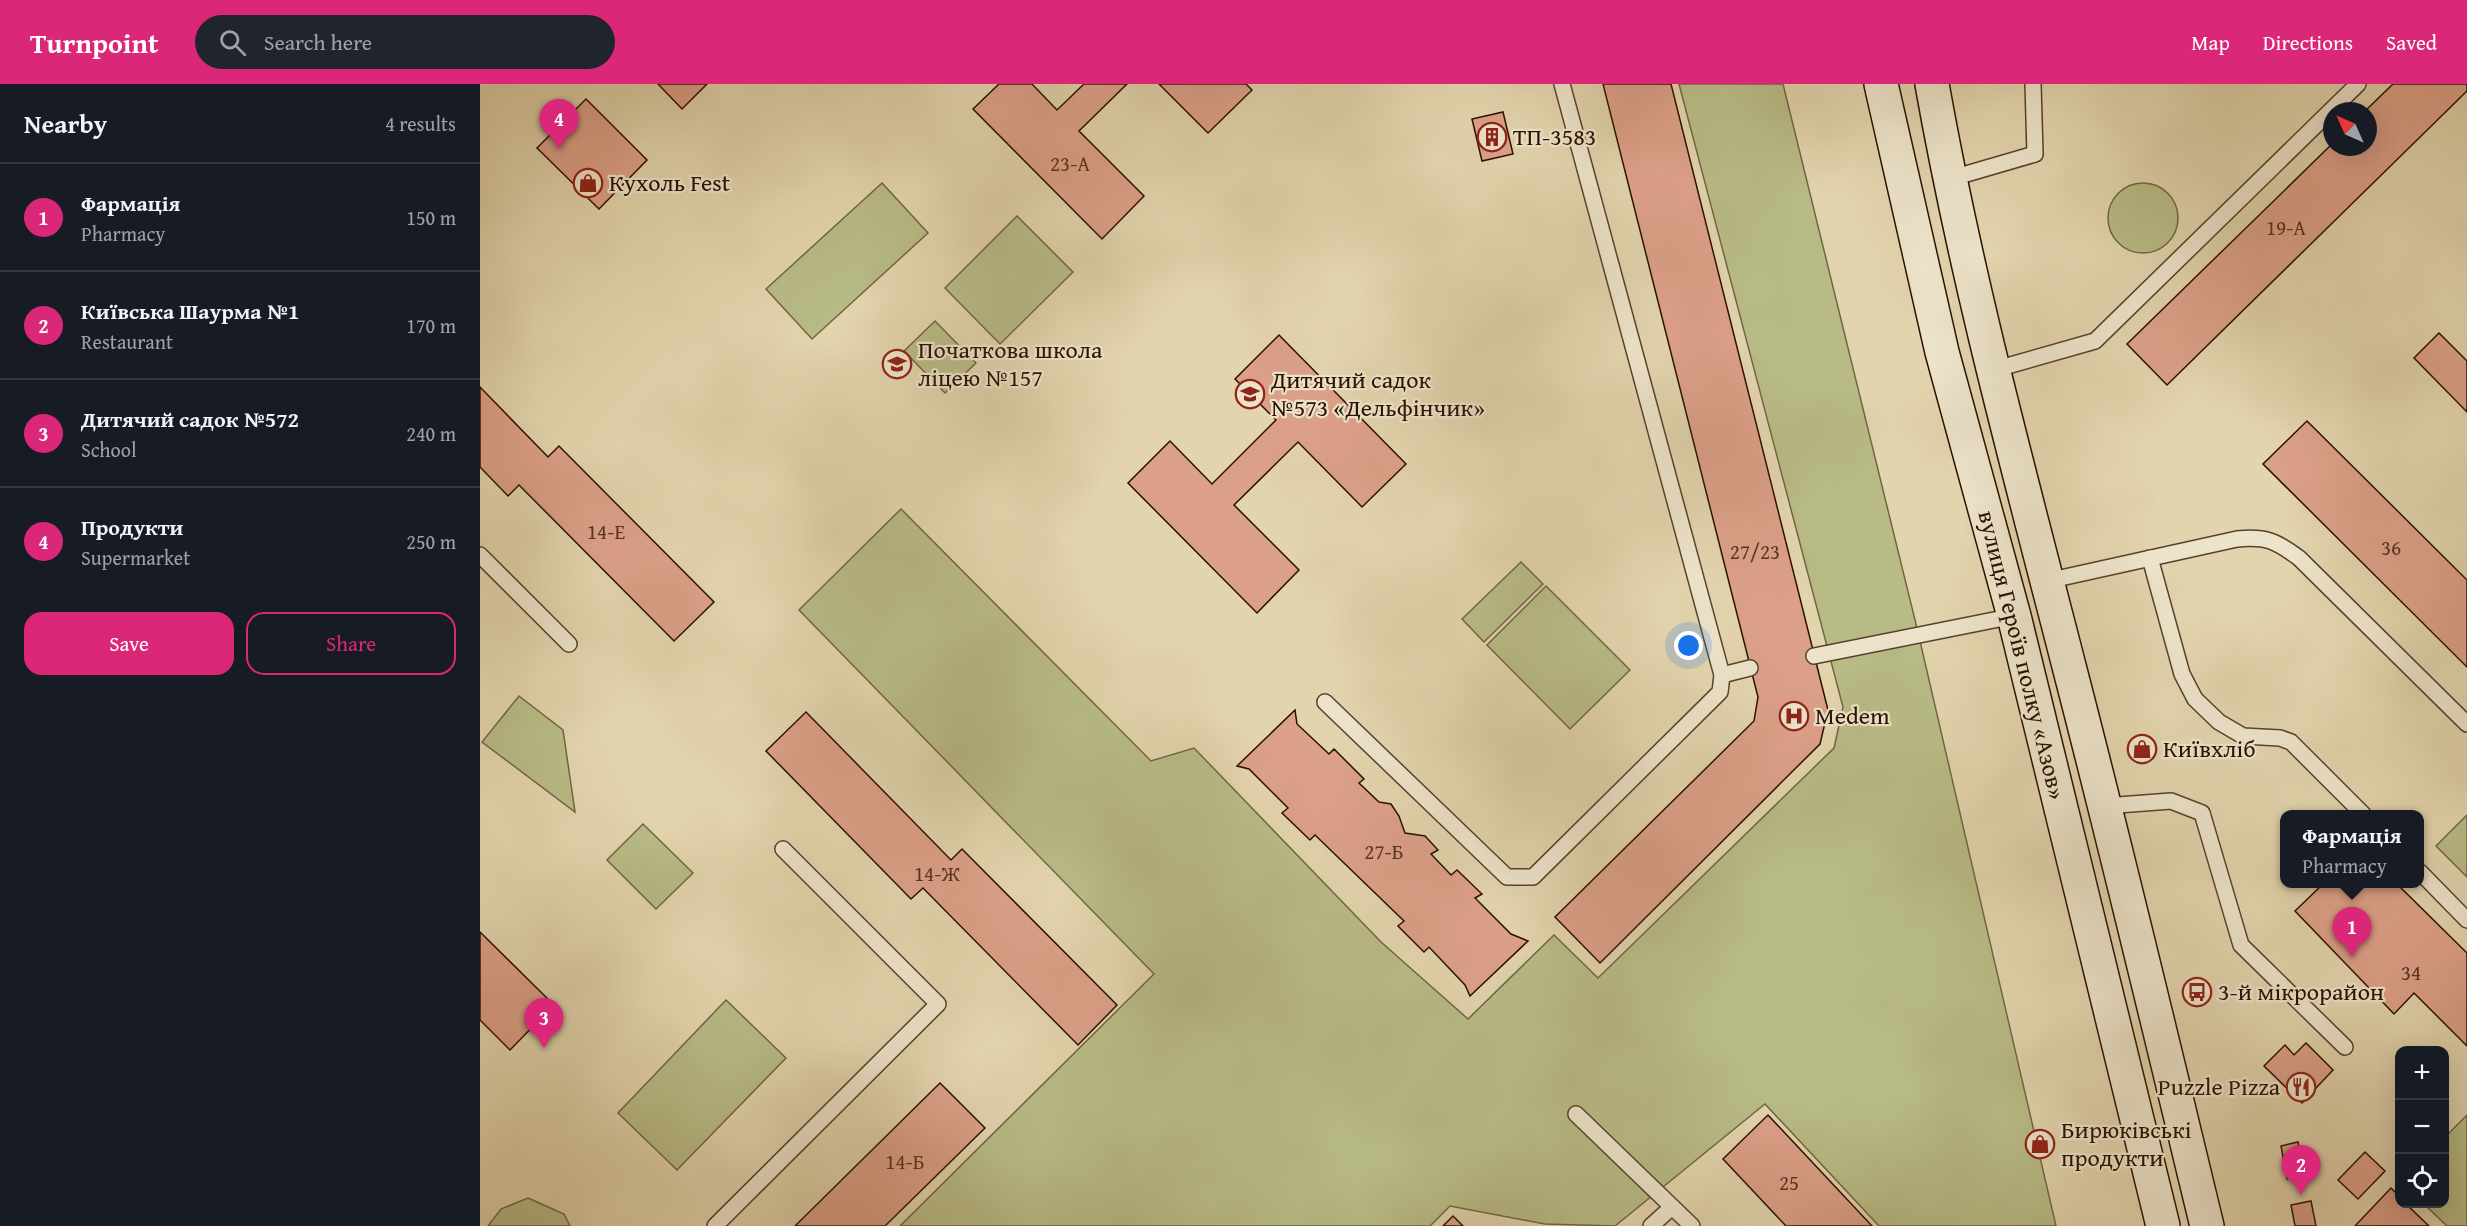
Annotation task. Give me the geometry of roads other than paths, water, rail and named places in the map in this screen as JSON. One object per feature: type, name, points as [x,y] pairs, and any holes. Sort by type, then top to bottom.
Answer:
[{"type":"main road","name":"вулиця Героїв полку «Азов»","points":[[1881,84],[1942,352],[2014,616],[2163,1226]]},
{"type":"main road","name":"вулиця Героїв полку «Азов»","points":[[1932,84],[1949,179],[1993,370],[2105,806],[2207,1226]]},
{"type":"lane","points":[[1325,702],[1507,877],[1533,877],[1720,692],[1722,675],[1562,84]]},
{"type":"lane","points":[[1949,179],[2035,154],[2034,84]]},
{"type":"lane","points":[[1993,370],[2096,341],[2358,84]]},
{"type":"lane","points":[[2048,581],[2237,538],[2256,537],[2278,542],[2299,558],[2467,724]]},
{"type":"lane","points":[[480,555],[569,644]]},
{"type":"lane","points":[[2150,558],[2182,674],[2195,699],[2219,722],[2243,736],[2280,738],[2291,742],[2359,810]]},
{"type":"lane","points":[[1814,656],[2014,616]]},
{"type":"lane","points":[[1722,675],[1750,668]]},
{"type":"lane","points":[[2105,806],[2171,801],[2202,813],[2241,945],[2345,1047]]},
{"type":"lane","points":[[715,1226],[938,1004],[783,849]]},
{"type":"lane","points":[[2424,876],[2467,920]]},
{"type":"lane","points":[[1576,1114],[1692,1226]]},
{"type":"lane","points":[[1651,1226],[1672,1207]]},
{"type":"place","name":"ТП-3583","points":[[1492,137]]},
{"type":"place","name":"Продукти","points":[[559,149]]},
{"type":"place","name":"Кухоль Fest","points":[[588,183]]},
{"type":"place","name":"Початкова школа ліцею №157","points":[[897,364]]},
{"type":"place","name":"Дитячий садок №573 «Дельфінчик»","points":[[1250,394]]},
{"type":"place","name":"Medem","points":[[1794,716]]},
{"type":"place","name":"Київхліб","points":[[2142,749]]},
{"type":"place","name":"Фармація","points":[[2352,957]]},
{"type":"place","name":"3-й мікрорайон","points":[[2197,992]]},
{"type":"place","name":"Дитячий садок №572","points":[[544,1048]]},
{"type":"place","name":"Puzzle Pizza","points":[[2301,1087]]},
{"type":"place","name":"Бирюківські продукти","points":[[2040,1144]]},
{"type":"place","name":"Київська Шаурма №1","points":[[2301,1195]]}]
